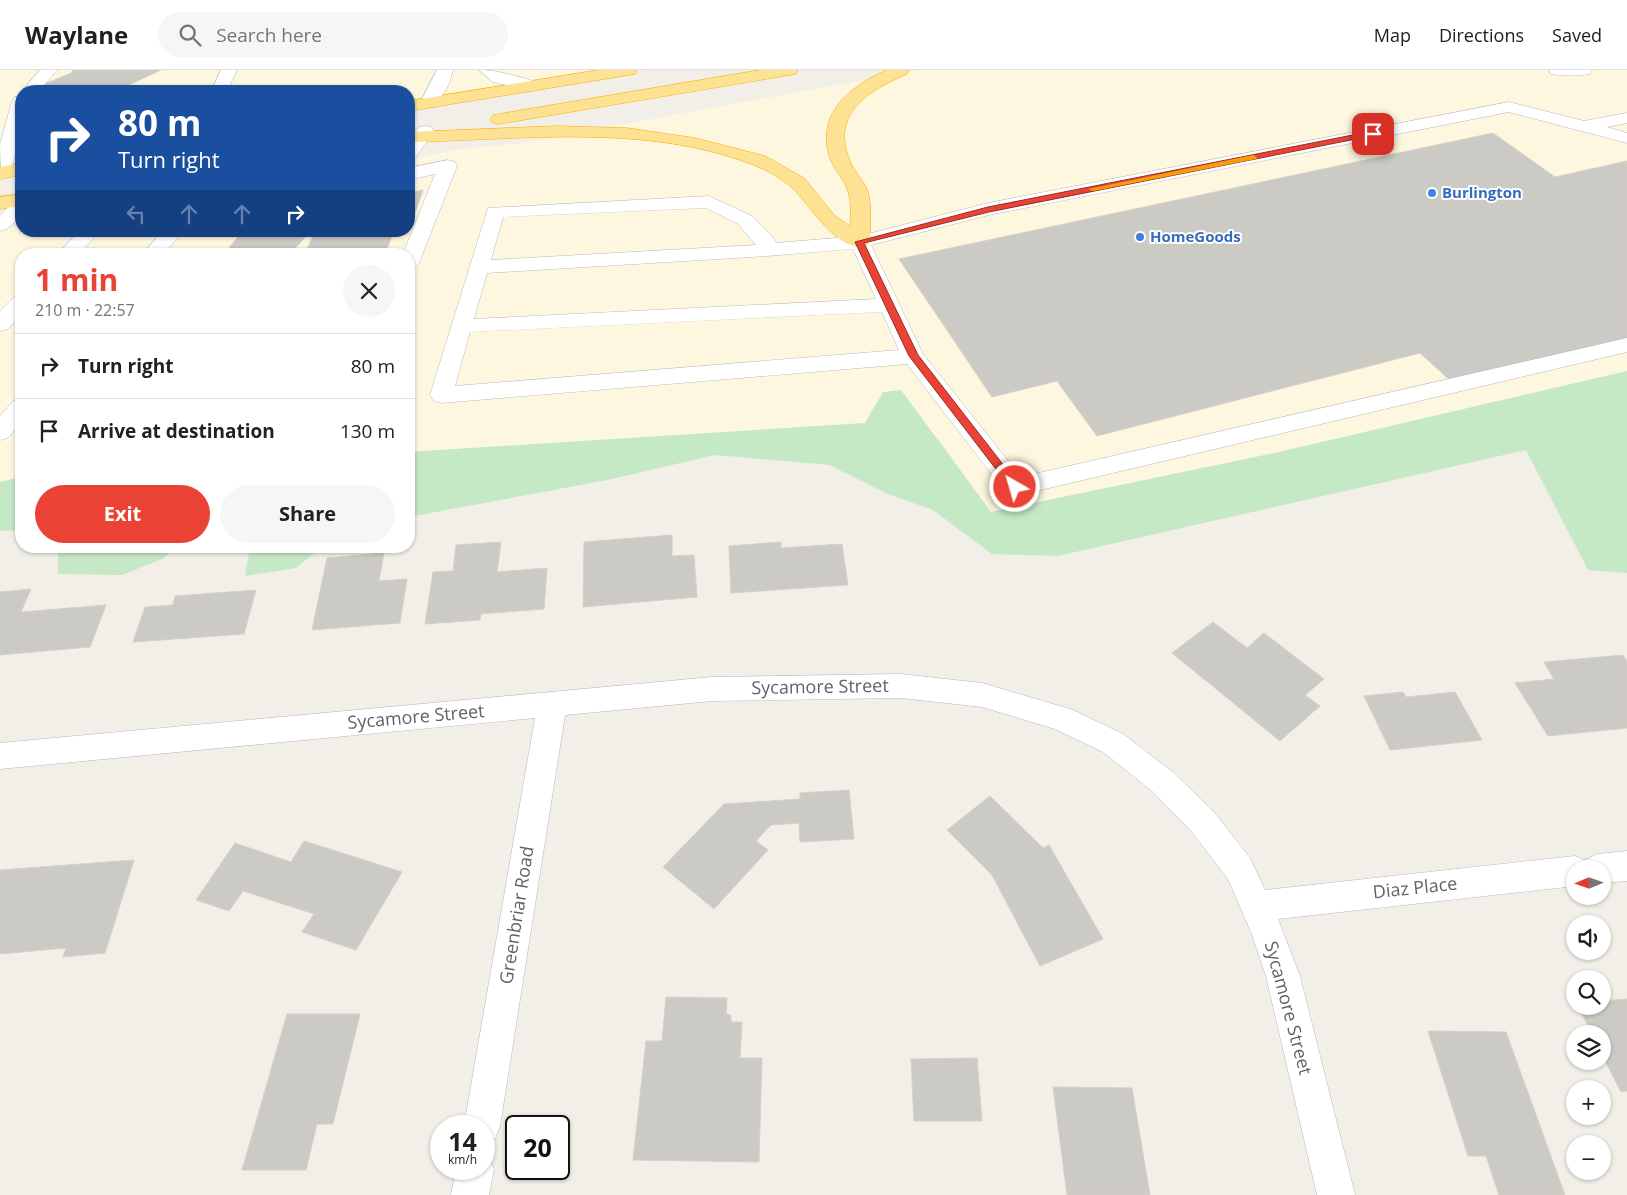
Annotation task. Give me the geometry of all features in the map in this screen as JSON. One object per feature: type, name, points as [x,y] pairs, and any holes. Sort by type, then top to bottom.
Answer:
[{"type":"highway","points":[[415,105],[629,70]]},
{"type":"highway","points":[[416,135],[790,70]]},
{"type":"highway","points":[[860,242],[859,194],[841,163],[834,142],[836,123],[847,103],[874,81],[901,70]]},
{"type":"highway","points":[[416,135],[556,131],[627,133],[695,144],[758,160],[797,182],[828,220],[860,242]]},
{"type":"highway","points":[[0,172],[15,170]]},
{"type":"highway","points":[[0,203],[15,201]]},
{"type":"street","points":[[35,85],[49,70]]},
{"type":"street","points":[[223,85],[229,70]]},
{"type":"street","points":[[429,103],[440,84],[445,70]]},
{"type":"street","points":[[487,70],[499,78],[532,86]]},
{"type":"street","points":[[1557,70],[1584,70]]},
{"type":"street","points":[[479,267],[767,250],[860,242],[997,208],[1509,107],[1627,138]]},
{"type":"street","points":[[1583,126],[1627,118]]},
{"type":"street","points":[[0,172],[15,144]]},
{"type":"street","points":[[415,173],[448,166],[415,248]]},
{"type":"street","points":[[767,250],[765,240],[745,220],[709,202],[495,212],[441,395],[914,356]]},
{"type":"street","points":[[0,225],[15,211]]},
{"type":"street","points":[[74,248],[84,237]]},
{"type":"street","points":[[158,248],[168,237]]},
{"type":"street","points":[[860,242],[914,356],[1015,487],[1627,345]]},
{"type":"street","points":[[461,326],[889,305]]},
{"type":"street","points":[[0,324],[15,308]]},
{"type":"street","points":[[0,432],[15,414]]},
{"type":"street","name":"Sycamore Street","points":[[0,756],[712,689],[901,686],[982,696],[1062,719],[1113,744],[1163,782],[1203,822],[1240,868],[1283,976],[1336,1195]]},
{"type":"street","name":"Greenbriar Road","points":[[484,1115],[552,704]]},
{"type":"street","points":[[1611,868],[1627,866]]},
{"type":"street","name":"Diaz Place","points":[[1256,906],[1566,872]]},
{"type":"street","points":[[470,1195],[473,1180]]},
{"type":"shaded area","points":[[0,70],[642,70],[415,107],[415,85],[15,85],[15,171],[0,174]]},
{"type":"shaded area","points":[[917,70],[1627,70],[1627,371],[1279,452],[991,512],[939,439],[883,392],[865,423],[415,452],[415,248],[15,248],[15,478],[0,482],[0,230],[15,227],[15,237],[415,237],[415,158],[466,148],[517,144]]},
{"type":"green space","points":[[1627,371],[1627,573],[1588,570],[1526,450],[1058,556],[992,554],[933,510],[888,494],[829,465],[715,455],[607,480],[415,516],[415,452],[865,423],[883,392],[901,390],[991,512],[1279,452]]},
{"type":"green space","points":[[15,478],[15,530],[0,531],[0,482]]},
{"type":"green space","points":[[58,553],[170,553],[162,559],[122,575],[58,574]]},
{"type":"green space","points":[[249,553],[314,553],[296,568],[245,576]]},
{"type":"building","points":[[73,70],[161,70],[129,85],[42,85],[71,73]]},
{"type":"building","points":[[1493,133],[1555,177],[1627,161],[1627,338],[1454,384],[1420,353],[1097,436],[1057,381],[992,397],[899,259]]},
{"type":"building","points":[[423,190],[415,213],[415,192]]},
{"type":"building","points":[[238,237],[305,237],[295,248],[229,248]]},
{"type":"building","points":[[312,237],[391,237],[387,248],[308,248]]},
{"type":"building","points":[[672,535],[672,556],[694,555],[697,597],[583,607],[584,542]]},
{"type":"building","points":[[501,542],[497,572],[547,568],[544,609],[481,614],[480,620],[425,624],[433,572],[453,571],[456,545]]},
{"type":"building","points":[[781,542],[781,548],[842,544],[848,585],[731,593],[729,546]]},
{"type":"building","points":[[384,553],[379,581],[407,579],[400,623],[312,630],[327,558]]},
{"type":"building","points":[[31,589],[21,612],[106,605],[90,647],[0,655],[0,592]]},
{"type":"building","points":[[256,590],[244,634],[133,642],[145,607],[173,605],[175,596]]},
{"type":"building","points":[[1213,622],[1247,648],[1264,633],[1324,679],[1305,695],[1320,706],[1280,741],[1172,653]]},
{"type":"building","points":[[1623,655],[1627,661],[1627,728],[1548,736],[1515,683],[1554,679],[1544,662]]},
{"type":"building","points":[[1403,692],[1406,697],[1455,692],[1482,740],[1390,750],[1364,696]]},
{"type":"building","points":[[849,790],[854,839],[800,842],[799,823],[771,825],[756,841],[768,850],[714,909],[663,867],[724,804],[800,799],[800,793]]},
{"type":"building","points":[[990,796],[1043,848],[1049,845],[1103,939],[1040,966],[992,875],[947,830]]},
{"type":"building","points":[[304,841],[402,872],[356,950],[302,932],[314,914],[243,891],[229,911],[196,900],[235,843],[291,862]]},
{"type":"building","points":[[134,860],[105,953],[63,957],[66,948],[0,954],[0,870]]},
{"type":"building","points":[[666,997],[727,998],[726,1014],[731,1015],[731,1022],[742,1022],[740,1058],[762,1058],[759,1162],[633,1160],[646,1041],[662,1041]]},
{"type":"building","points":[[1627,999],[1627,1091],[1621,1092],[1610,1070],[1611,1025],[1588,1025],[1582,1015],[1611,1015],[1611,1000]]},
{"type":"building","points":[[287,1014],[360,1014],[333,1124],[317,1124],[306,1170],[242,1170]]},
{"type":"building","points":[[1428,1031],[1506,1032],[1565,1195],[1499,1195],[1486,1156],[1468,1156]]},
{"type":"building","points":[[977,1058],[982,1121],[914,1121],[911,1059]]},
{"type":"building","points":[[1053,1087],[1132,1088],[1150,1195],[1067,1195]]},
{"type":"slow traffic","points":[[1093,189],[1253,157]]},
{"type":"place","name":"Burlington","points":[[1432,193]]},
{"type":"place","name":"HomeGoods","points":[[1140,237]]},
{"type":"route","points":[[1015,487],[914,356],[860,242],[988,209],[1373,134]]}]
